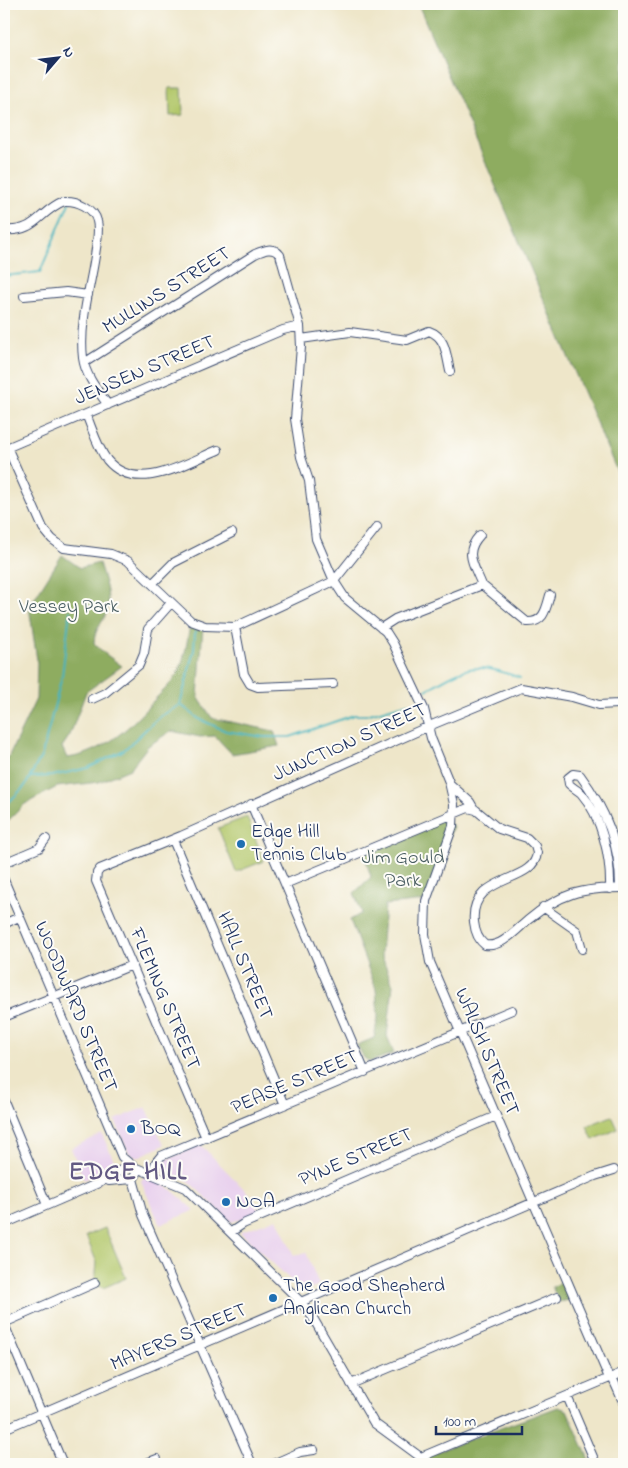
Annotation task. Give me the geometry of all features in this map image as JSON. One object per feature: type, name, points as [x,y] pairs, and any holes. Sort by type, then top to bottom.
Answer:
[{"type":"street","points":[[4,230],[18,230],[30,226],[64,201],[83,205],[95,216],[98,228],[82,329],[84,363],[108,405]]},
{"type":"street","name":"WALSH STREET","points":[[269,249],[276,251],[280,255],[300,326],[301,339],[295,420],[301,458],[309,482],[316,539],[334,581],[345,598],[389,637],[424,709],[434,747],[453,796],[453,826],[426,900],[425,934],[430,962],[533,1203],[624,1404]]},
{"type":"street","name":"MULLINS STREET","points":[[84,363],[255,254],[269,249]]},
{"type":"street","points":[[24,296],[66,292],[88,295]]},
{"type":"street","name":"JENSEN STREET","points":[[5,448],[283,330],[300,326]]},
{"type":"street","points":[[301,339],[350,332],[407,340],[429,331],[439,336],[443,342],[450,371]]},
{"type":"street","points":[[86,414],[107,459],[120,470],[136,476],[158,474],[218,450]]},
{"type":"street","points":[[5,448],[43,528],[52,539],[71,550],[119,556],[135,566],[191,621],[205,626],[235,627],[334,581],[378,527]]},
{"type":"street","points":[[152,584],[173,563],[232,534]]},
{"type":"street","points":[[480,535],[472,545],[470,553],[482,585],[527,622],[536,621],[544,616],[550,595]]},
{"type":"street","points":[[381,628],[394,619],[482,585]]},
{"type":"street","points":[[92,699],[105,693],[139,665],[144,653],[148,629],[171,603]]},
{"type":"street","points":[[235,627],[244,674],[250,684],[258,687],[333,684]]},
{"type":"street","name":"JUNCTION STREET","points":[[96,873],[104,866],[173,840],[251,804],[521,688],[572,697],[599,705],[618,704],[624,700]]},
{"type":"street","points":[[449,782],[499,830],[527,838],[535,846],[538,853],[531,866],[478,897],[473,916],[478,939],[485,945],[499,943],[543,907],[566,895],[622,888],[619,860],[608,822],[589,787],[580,775],[573,774],[568,778],[568,783],[583,797],[605,841],[611,871],[610,889]]},
{"type":"street","points":[[251,804],[364,1072]]},
{"type":"street","points":[[285,884],[454,813],[474,808]]},
{"type":"street","points":[[4,863],[39,848],[46,839]]},
{"type":"street","name":"HALL STREET","points":[[173,840],[285,1105]]},
{"type":"street","name":"FLEMING STREET","points":[[96,873],[96,881],[206,1138]]},
{"type":"street","name":"WOODWARD STREET","points":[[4,880],[117,1146],[124,1160],[132,1166]]},
{"type":"street","points":[[543,907],[576,931],[582,949]]},
{"type":"street","points":[[4,924],[19,917]]},
{"type":"street","points":[[4,1017],[132,965]]},
{"type":"street","name":"PEASE STREET","points":[[152,1173],[156,1162],[161,1156],[512,1010]]},
{"type":"street","points":[[4,1101],[47,1205]]},
{"type":"street","name":"PYNE STREET","points":[[231,1232],[242,1224],[496,1116]]},
{"type":"street","name":"WOODWARD STREET","points":[[117,1146],[123,1178]]},
{"type":"street","points":[[4,1224],[101,1182],[125,1165],[152,1173],[185,1188],[302,1303],[379,1428],[430,1464]]},
{"type":"street","points":[[132,1166],[144,1215],[252,1464]]},
{"type":"street","name":"MAYERS STREET","points":[[4,1429],[614,1170]]},
{"type":"street","points":[[101,1182],[134,1178],[152,1173]]},
{"type":"street","points":[[63,1464],[4,1323],[95,1283]]},
{"type":"street","points":[[351,1384],[557,1297]]},
{"type":"street","points":[[421,1457],[624,1372]]},
{"type":"street","points":[[567,1396],[596,1464]]},
{"type":"street","points":[[273,1464],[300,1452],[314,1450]]},
{"type":"street","points":[[144,1464],[157,1459]]},
{"type":"shaded area","points":[[146,1107],[164,1145],[138,1157],[129,1153],[115,1120]]},
{"type":"shaded area","points":[[102,1134],[116,1165],[84,1180],[71,1148]]},
{"type":"shaded area","points":[[201,1145],[253,1198],[259,1212],[232,1222],[187,1180],[163,1171],[160,1167],[161,1162]]},
{"type":"shaded area","points":[[144,1177],[168,1187],[195,1210],[160,1225],[141,1181]]},
{"type":"shaded area","points":[[277,1218],[294,1256],[306,1252],[319,1285],[303,1292],[240,1232]]},
{"type":"green space","points":[[418,4],[624,4],[624,488]]},
{"type":"green space","points":[[169,88],[182,88],[183,115],[170,116]]},
{"type":"green space","name":"Vessey Park","points":[[62,555],[80,568],[99,563],[106,586],[108,605],[96,633],[94,643],[122,666],[86,692],[70,735],[62,747],[67,758],[81,755],[106,744],[138,718],[168,686],[180,668],[191,621],[203,626],[198,697],[212,718],[274,731],[279,746],[232,754],[215,736],[200,737],[171,731],[148,746],[130,769],[99,782],[57,787],[25,804],[4,825],[4,766],[36,699],[37,660],[29,607]]},
{"type":"green space","name":"Edge Hill Tennis Club","points":[[247,817],[264,861],[236,872],[218,828]]},
{"type":"green space","name":"Jim Gould Park","points":[[444,817],[453,826],[426,901],[385,905],[381,954],[393,985],[387,1036],[394,1053],[370,1062],[364,1058],[357,1045],[374,1038],[378,1017],[376,989],[350,920],[362,913],[354,893],[371,877],[363,851]]},
{"type":"green space","points":[[612,1116],[618,1129],[593,1140],[587,1126]]},
{"type":"green space","points":[[105,1228],[126,1278],[103,1288],[95,1283],[97,1263],[86,1236]]},
{"type":"green space","points":[[567,1280],[575,1299],[559,1302],[552,1287]]},
{"type":"green space","points":[[558,1407],[567,1410],[591,1464],[403,1464]]},
{"type":"waterway","points":[[4,276],[40,272],[69,203]]},
{"type":"waterway","points":[[4,807],[25,786],[42,755],[62,676],[70,611]]},
{"type":"waterway","points":[[30,777],[52,776],[88,768],[124,750],[159,717],[180,705],[194,650],[195,632]]},
{"type":"waterway","points":[[426,690],[462,671],[471,669],[492,669],[520,678]]},
{"type":"waterway","points":[[181,705],[199,719],[226,731],[264,737],[290,737],[354,715],[366,715],[408,703]]},
{"type":"place","name":"Edge Hill Tennis Club","points":[[241,844]]},
{"type":"place","name":"BOQ","points":[[131,1129]]},
{"type":"place","name":"NOA","points":[[226,1202]]},
{"type":"place","name":"The Good Shepherd Anglican Church","points":[[273,1298]]},
{"type":"district","name":"EDGE HILL","points":[[128,1173]]}]
